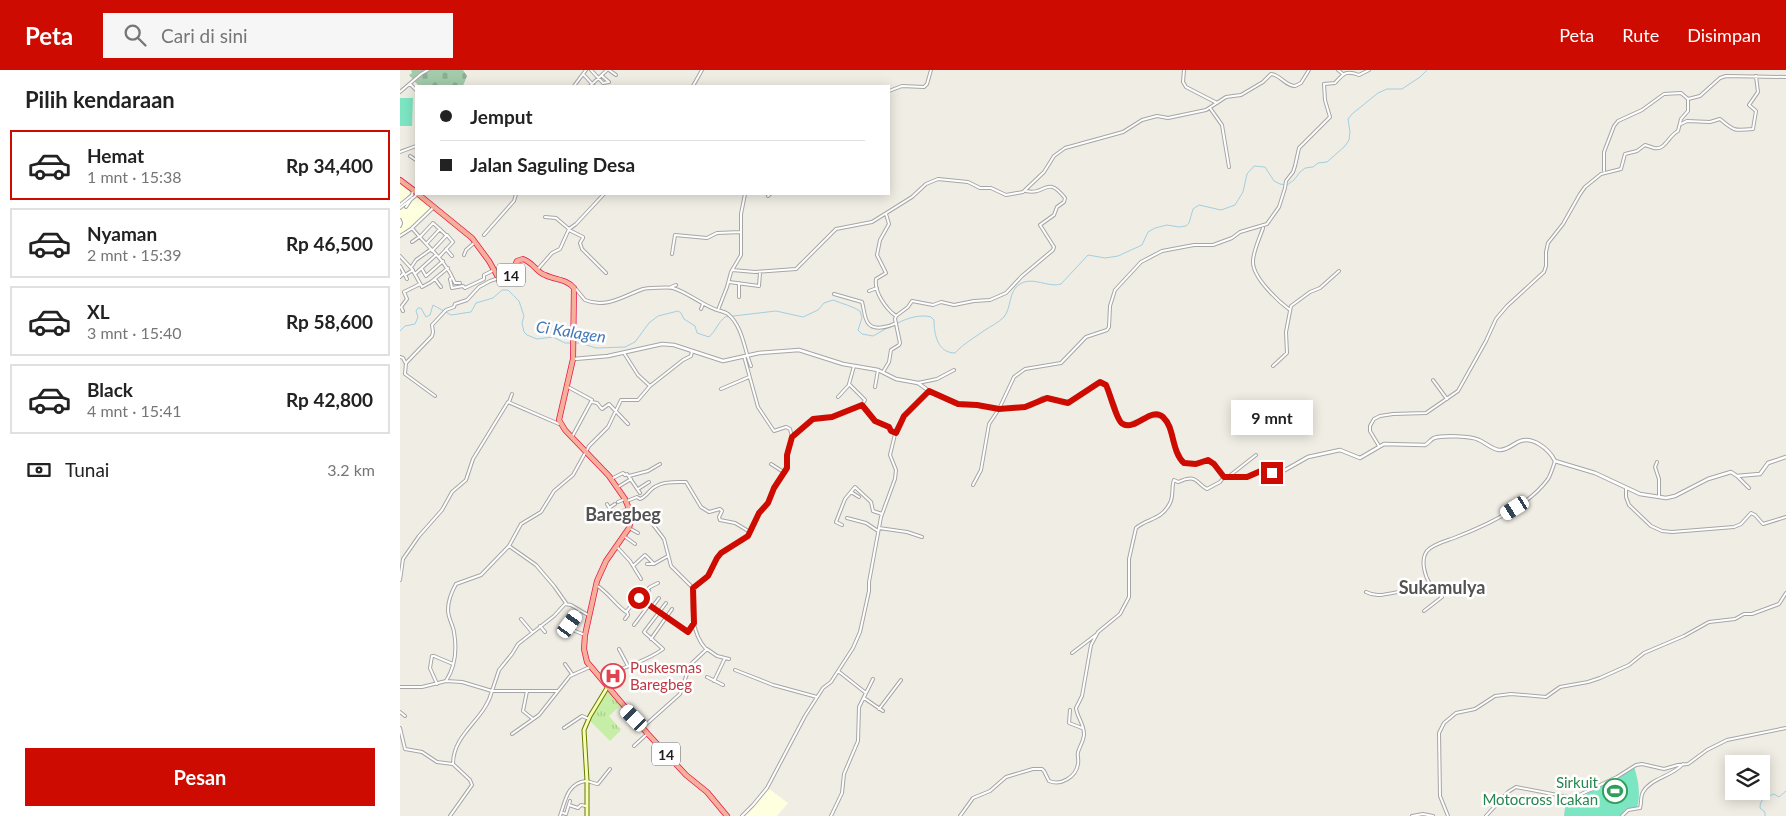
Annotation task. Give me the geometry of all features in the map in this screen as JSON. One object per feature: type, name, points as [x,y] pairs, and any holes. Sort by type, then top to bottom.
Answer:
[{"type":"highway","name":"14","points":[[400,180],[415,191]]},
{"type":"highway","name":"14","points":[[420,195],[476,242],[499,278],[504,280],[509,278],[517,261],[520,259],[531,262],[543,275],[569,283]]},
{"type":"highway","points":[[569,283],[574,291],[573,359],[559,417],[561,425],[611,479],[626,500],[630,510]]},
{"type":"highway","name":"14","points":[[630,510],[632,522],[606,561],[596,585],[588,615],[584,649],[585,658],[607,688],[647,734],[686,775],[706,792],[727,816]]},
{"type":"main road","points":[[587,816],[584,732],[588,719],[607,688]]},
{"type":"street","points":[[400,92],[428,70]]},
{"type":"street","points":[[575,85],[586,70]]},
{"type":"street","points":[[591,70],[603,83],[609,82],[602,76]]},
{"type":"street","points":[[694,85],[702,70]]},
{"type":"street","points":[[890,91],[902,86],[924,88],[931,70]]},
{"type":"street","points":[[1184,70],[1183,82],[1186,87],[1217,103]]},
{"type":"street","points":[[1025,191],[1044,172],[1054,156],[1064,148],[1126,131],[1142,120],[1157,116],[1168,118],[1210,108],[1226,97],[1241,95],[1263,82],[1271,74],[1276,75],[1290,86],[1296,86],[1301,83],[1309,70]]},
{"type":"street","points":[[1338,70],[1343,74]]},
{"type":"street","points":[[973,485],[981,470],[989,424],[999,409],[1012,380],[1021,371],[1029,368],[1061,363],[1086,337],[1108,329],[1110,304],[1115,290],[1141,262],[1162,251],[1194,245],[1213,245],[1232,238],[1240,232],[1267,224],[1278,208],[1285,185],[1295,166],[1299,148],[1330,117],[1325,100],[1324,84],[1335,83],[1343,74],[1353,72],[1359,75],[1369,70]]},
{"type":"street","points":[[593,85],[606,71],[616,76]]},
{"type":"street","points":[[583,74],[591,85]]},
{"type":"street","points":[[1688,99],[1700,96],[1720,78],[1726,76],[1738,78],[1756,76],[1786,77]]},
{"type":"street","points":[[1681,124],[1687,121],[1709,123],[1720,118],[1726,126],[1733,130],[1753,129],[1756,111],[1749,106],[1758,92],[1756,76]]},
{"type":"street","points":[[410,84],[415,89]]},
{"type":"street","points":[[1379,446],[1370,431],[1370,426],[1374,419],[1393,414],[1426,413],[1447,400],[1460,388],[1495,322],[1506,306],[1544,272],[1547,263],[1546,252],[1548,243],[1563,224],[1580,194],[1604,172],[1621,169],[1625,154],[1637,151],[1646,145],[1655,149],[1663,147],[1673,133],[1678,131],[1681,119],[1688,111],[1688,99],[1681,93],[1664,94],[1642,110],[1618,121],[1614,126],[1604,152],[1604,172]]},
{"type":"street","points":[[1210,108],[1222,125],[1229,167]]},
{"type":"street","points":[[400,152],[415,146]]},
{"type":"street","points":[[410,156],[415,159]]},
{"type":"street","points":[[732,270],[760,272],[796,269],[836,230],[867,224],[912,197],[926,184],[940,178],[968,182],[982,188],[991,188],[1006,195],[1025,191],[1032,192],[1054,186],[1065,198],[1064,202],[1057,207],[1054,215],[1040,225],[1054,247],[1053,250],[1022,276],[1006,293],[989,301],[974,301],[954,305],[941,302],[933,306],[912,301],[908,307],[896,316]]},
{"type":"street","points":[[400,205],[415,193]]},
{"type":"street","points":[[406,207],[415,194]]},
{"type":"street","points":[[484,235],[513,202],[516,195]]},
{"type":"street","points":[[538,269],[552,253],[560,249],[569,229],[603,195]]},
{"type":"street","points":[[718,310],[732,270],[741,255],[741,214],[745,195]]},
{"type":"street","points":[[400,205],[412,198]]},
{"type":"street","points":[[400,236],[412,228],[434,206]]},
{"type":"street","points":[[883,372],[889,362],[891,350],[900,344],[896,316],[880,297],[876,279],[886,274],[877,256],[880,240],[889,224],[886,214]]},
{"type":"street","points":[[545,217],[556,218],[569,229],[583,237],[580,243],[582,250],[606,273]]},
{"type":"street","points":[[400,220],[402,223],[400,226]]},
{"type":"street","points":[[412,242],[420,237],[432,223],[453,241],[415,274]]},
{"type":"street","points":[[1263,226],[1252,261],[1254,269],[1274,297],[1290,310]]},
{"type":"street","points":[[412,228],[443,261],[455,284],[460,283]]},
{"type":"street","points":[[426,244],[440,229]]},
{"type":"street","points":[[672,254],[676,234],[707,238],[717,233],[741,232]]},
{"type":"street","points":[[411,267],[416,260],[431,250],[446,235]]},
{"type":"street","points":[[464,255],[466,250],[476,242]]},
{"type":"street","points":[[446,249],[452,256]]},
{"type":"street","points":[[400,256],[411,267],[422,287],[448,268]]},
{"type":"street","points":[[426,276],[443,261]]},
{"type":"street","points":[[407,279],[400,267],[408,263]]},
{"type":"street","points":[[422,269],[431,282]]},
{"type":"street","points":[[400,277],[413,270]]},
{"type":"street","points":[[452,278],[450,279],[452,288],[463,286],[465,288],[484,279],[484,275],[494,270]]},
{"type":"street","points":[[1273,366],[1287,353],[1286,332],[1293,303],[1320,288],[1339,270]]},
{"type":"street","points":[[729,282],[759,286],[760,272]]},
{"type":"street","points":[[406,363],[432,336],[434,332],[432,325],[444,312],[454,307],[455,304],[467,300],[479,287],[499,278]]},
{"type":"street","points":[[435,279],[441,286]]},
{"type":"street","points":[[569,283],[585,300],[601,304],[616,301],[646,288],[655,289],[676,285]]},
{"type":"street","points":[[739,283],[739,297]]},
{"type":"street","points":[[403,311],[401,307],[407,299],[404,292],[420,284]]},
{"type":"street","points":[[672,287],[729,316],[743,337],[749,377],[758,407],[774,431],[788,428],[791,430],[792,437],[787,455],[788,464],[774,488],[768,503],[759,513],[750,532],[744,540],[719,555],[708,576],[693,588]]},
{"type":"street","points":[[869,292],[877,288]]},
{"type":"street","points":[[834,294],[862,302],[867,321],[870,325],[880,327],[896,324]]},
{"type":"street","points":[[701,309],[703,304]]},
{"type":"street","points":[[573,359],[624,353],[662,344],[674,345],[720,361],[759,353],[799,350],[832,362],[878,370],[896,379],[918,383],[929,391],[958,404],[999,409],[1025,407],[1047,398],[1068,403],[1098,383],[1104,383],[1115,405],[1117,418],[1121,423],[1128,425],[1150,416],[1161,416],[1170,426],[1172,441],[1182,462],[1192,464],[1208,460],[1214,464],[1224,477]]},
{"type":"street","points":[[446,681],[454,664],[456,646],[448,610],[455,586],[458,583],[481,575],[509,546],[521,524],[542,512],[554,491],[570,478],[585,451],[608,427],[622,400],[638,400],[650,386],[691,356],[692,351]]},
{"type":"street","points":[[624,353],[638,376],[650,386]]},
{"type":"street","points":[[745,356],[751,366]]},
{"type":"street","points":[[400,357],[406,363],[405,374],[435,396]]},
{"type":"street","points":[[838,397],[849,384],[854,366]]},
{"type":"street","points":[[875,387],[878,370]]},
{"type":"street","points":[[918,383],[936,380],[954,370]]},
{"type":"street","points":[[721,389],[749,377]]},
{"type":"street","points":[[1433,380],[1447,400]]},
{"type":"street","points":[[792,437],[813,419],[832,417],[862,405],[865,400],[849,384]]},
{"type":"street","points":[[567,387],[589,397],[592,402],[598,403],[602,409],[609,404],[628,424]]},
{"type":"street","points":[[742,816],[754,805],[769,784],[805,716],[825,685],[831,682],[860,632],[882,514],[895,479],[896,470],[890,455],[896,433],[904,416],[929,391]]},
{"type":"street","points":[[400,580],[403,559],[419,536],[441,511],[452,492],[466,480],[472,459],[509,402],[512,394]]},
{"type":"street","points":[[509,402],[561,425]]},
{"type":"street","points":[[572,437],[592,402]]},
{"type":"street","points":[[862,405],[875,421],[889,427],[891,431],[896,433]]},
{"type":"street","points":[[1224,477],[1247,477],[1263,470],[1278,474],[1308,458],[1340,450],[1360,458],[1384,444],[1425,445],[1432,439],[1448,435],[1478,439],[1501,450],[1526,440],[1545,447],[1555,461],[1595,473],[1640,494],[1666,498],[1675,496],[1726,472],[1731,472],[1737,476],[1749,488]]},
{"type":"street","points":[[1228,477],[1256,456]]},
{"type":"street","points":[[1737,476],[1760,474],[1768,463],[1786,457]]},
{"type":"street","points":[[1424,611],[1442,597],[1430,584],[1424,568],[1424,558],[1427,550],[1496,520],[1515,508],[1548,480],[1555,461]]},
{"type":"street","points":[[1657,462],[1655,467],[1659,479],[1659,497]]},
{"type":"street","points":[[618,488],[630,478],[660,464]]},
{"type":"street","points":[[771,464],[784,473]]},
{"type":"street","points":[[611,479],[623,473],[630,478],[640,493]]},
{"type":"street","points":[[1072,653],[1116,618],[1125,607],[1130,591],[1129,559],[1136,528],[1152,521],[1167,508],[1171,501],[1173,481],[1178,482],[1189,478],[1195,479],[1206,489],[1220,482],[1224,477]]},
{"type":"street","points":[[638,489],[649,482]]},
{"type":"street","points":[[618,502],[637,497],[642,499],[652,489],[669,482],[686,482],[701,508],[709,512],[720,509],[722,511],[719,517],[720,520],[735,523],[750,532]]},
{"type":"street","points":[[842,525],[836,522],[844,501],[856,487],[871,502],[873,510],[882,514]]},
{"type":"street","points":[[1626,488],[1626,497],[1629,505],[1649,524],[1662,531],[1672,532],[1734,527],[1751,513],[1755,514],[1763,524],[1786,517]]},
{"type":"street","points":[[851,492],[859,497]]},
{"type":"street","points":[[607,504],[611,511],[615,511],[618,514],[630,510],[641,513],[648,518],[664,539],[674,570],[693,588],[694,623],[698,639],[706,649],[729,659]]},
{"type":"street","points":[[609,508],[614,504]]},
{"type":"street","points":[[607,515],[611,511]]},
{"type":"street","points":[[847,518],[879,529],[907,532],[922,536]]},
{"type":"street","points":[[629,528],[638,534]]},
{"type":"street","points":[[624,536],[635,544]]},
{"type":"street","points":[[509,546],[536,565],[566,603],[588,615]]},
{"type":"street","points":[[617,547],[641,579]]},
{"type":"street","points":[[633,566],[645,556],[654,564]]},
{"type":"street","points":[[647,564],[654,564],[668,556]]},
{"type":"street","points":[[625,618],[628,615],[627,612],[650,586],[658,583]]},
{"type":"street","points":[[1366,592],[1379,596],[1408,588],[1422,588],[1430,584]]},
{"type":"street","points":[[596,585],[627,612]]},
{"type":"street","points":[[643,600],[649,592]]},
{"type":"street","points":[[1448,816],[1440,792],[1439,733],[1444,723],[1458,712],[1475,709],[1495,696],[1511,694],[1546,697],[1560,687],[1600,678],[1631,664],[1644,653],[1684,636],[1709,622],[1735,619],[1742,615],[1752,614],[1779,604],[1786,593]]},
{"type":"street","points":[[639,598],[688,632],[694,623]]},
{"type":"street","points":[[652,607],[659,598]]},
{"type":"street","points":[[453,764],[459,740],[479,717],[488,702],[499,670],[518,644],[554,616],[566,603]]},
{"type":"street","points":[[601,680],[628,666],[652,657],[663,649],[644,632],[666,604]]},
{"type":"street","points":[[634,624],[649,605]]},
{"type":"street","points":[[651,638],[672,609]]},
{"type":"street","points":[[579,611],[569,626],[585,635]]},
{"type":"street","points":[[522,619],[532,632]]},
{"type":"street","points":[[540,626],[545,632]]},
{"type":"street","points":[[960,816],[973,798],[990,791],[1011,775],[1036,768],[1044,771],[1051,782],[1056,783],[1067,780],[1074,773],[1078,765],[1078,754],[1084,738],[1083,728],[1076,708],[1082,696],[1090,648],[1098,632]]},
{"type":"street","points":[[619,649],[623,652],[628,666]]},
{"type":"street","points":[[642,728],[680,694],[690,665],[706,649]]},
{"type":"street","points":[[437,684],[430,668],[432,656],[454,664]]},
{"type":"street","points":[[714,681],[725,658]]},
{"type":"street","points":[[564,664],[572,674]]},
{"type":"street","points":[[512,734],[539,715],[557,690],[572,674],[590,667]]},
{"type":"street","points":[[735,670],[773,685],[817,697]]},
{"type":"street","points":[[838,671],[866,693]]},
{"type":"street","points":[[706,677],[723,686]]},
{"type":"street","points":[[831,816],[842,793],[844,774],[858,741],[860,708],[873,679]]},
{"type":"street","points":[[879,709],[901,680]]},
{"type":"street","points":[[400,687],[422,687],[446,681],[462,682],[492,691],[557,690]]},
{"type":"street","points":[[527,691],[523,711],[534,719]]},
{"type":"street","points":[[864,698],[883,712]]},
{"type":"street","points":[[1070,710],[1069,723],[1083,728]]},
{"type":"street","points":[[400,712],[405,716]]},
{"type":"street","points":[[564,728],[582,716],[588,719]]},
{"type":"street","points":[[400,728],[405,749],[422,752],[437,762],[453,764],[470,780],[472,785],[450,816]]},
{"type":"street","points":[[1486,816],[1508,792],[1516,787],[1573,798],[1617,777],[1636,765],[1642,764],[1664,769],[1690,764],[1706,750],[1727,740],[1786,728]]},
{"type":"street","points":[[634,746],[647,734]]},
{"type":"street","points":[[1622,816],[1628,810],[1640,808],[1642,795],[1650,784],[1669,776],[1684,764]]},
{"type":"street","points":[[561,815],[570,790],[587,781],[598,784],[610,769]]},
{"type":"street","points":[[561,815],[566,814],[570,801]]},
{"type":"street","points":[[569,805],[578,808],[581,805],[586,806]]},
{"type":"street","points":[[1412,816],[1423,814],[1433,816]]},
{"type":"shaded area","points":[[400,183],[431,207],[419,220],[400,235]]},
{"type":"shaded area","points":[[768,788],[788,803],[777,816],[743,816],[758,802]]},
{"type":"green space","points":[[411,70],[463,70],[467,76],[463,85],[418,85],[409,75],[412,73]]},
{"type":"green space","points":[[400,98],[413,98],[412,126],[400,126]]},
{"type":"green space","points":[[607,692],[621,705],[609,716],[621,730],[610,741],[589,720]]},
{"type":"green space","name":"Sirkuit Motocross Icakan","points":[[1634,767],[1639,797],[1637,807],[1626,809],[1620,816],[1564,816],[1566,799],[1579,798]]},
{"type":"waterway","name":"Ci Kalagen","points":[[898,323],[914,317],[931,317],[934,320],[936,337],[941,347],[955,353],[1004,317],[1012,295],[1020,284],[1030,281],[1051,285],[1061,284],[1088,255],[1105,258],[1118,256],[1142,245],[1148,232],[1155,228],[1167,225],[1186,226],[1189,223],[1193,209],[1199,205],[1221,210],[1235,205],[1243,192],[1247,174],[1254,166],[1265,167],[1274,181],[1287,185],[1305,168],[1327,162],[1349,140],[1348,119],[1352,114],[1378,93],[1387,89],[1402,89],[1427,70]]},
{"type":"waterway","name":"Ci Kalagen","points":[[400,331],[405,326],[415,324],[418,317],[416,311],[418,308],[421,308],[426,317],[430,315],[433,305],[451,315],[471,312],[476,303],[493,298],[502,290],[508,290],[519,301],[524,316],[522,323],[524,332],[527,335],[537,339],[553,337],[565,343],[580,343],[596,348],[625,347],[635,342],[649,323],[658,316],[678,311],[684,319],[695,326],[697,333],[709,337],[725,317],[776,311],[803,317],[818,310],[824,303],[833,300],[860,311],[862,318],[858,330],[862,334],[873,336],[889,327]]},
{"type":"waterway","points":[[1765,816],[1765,812],[1760,808],[1762,800],[1774,794],[1779,797],[1786,791]]},
{"type":"place","name":"Puskesmas Baregbeg","points":[[613,676]]},
{"type":"place","name":"Sirkuit Motocross Icakan","points":[[1615,791]]},
{"type":"district","name":"Baregbeg","points":[[623,514]]},
{"type":"district","name":"Sukamulya","points":[[1442,587]]},
{"type":"route","points":[[639,598],[688,632],[694,623],[693,588],[705,580],[721,553],[748,536],[761,509],[768,503],[774,488],[787,468],[787,455],[792,437],[813,419],[832,417],[862,405],[875,421],[889,427],[891,431],[896,433],[900,421],[921,397],[929,391],[958,404],[999,409],[1030,406],[1043,398],[1052,398],[1068,403],[1100,382],[1106,385],[1115,405],[1117,418],[1121,423],[1128,425],[1152,415],[1163,417],[1171,428],[1172,441],[1184,463],[1196,464],[1208,460],[1214,464],[1224,477],[1247,477],[1260,470],[1272,473]]}]
